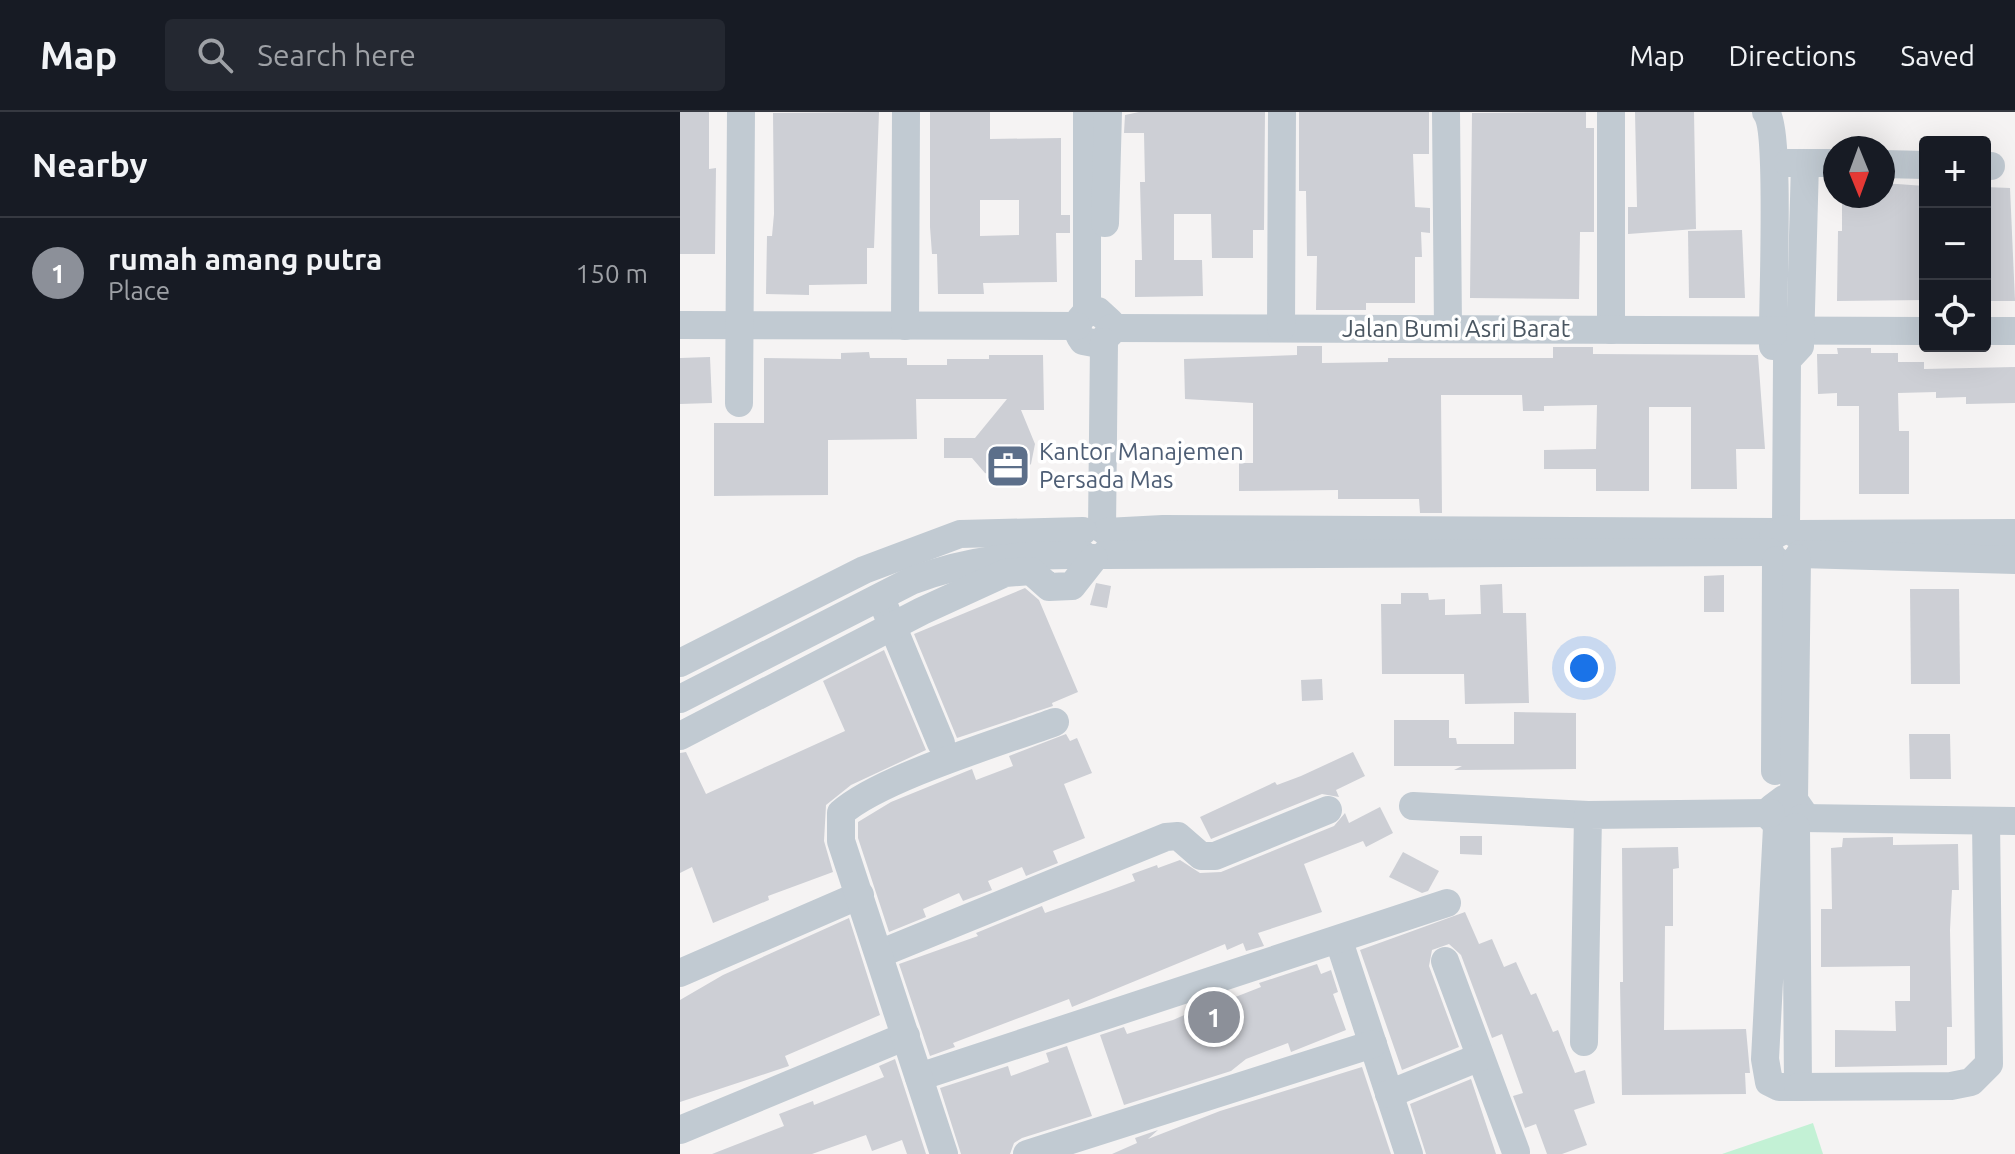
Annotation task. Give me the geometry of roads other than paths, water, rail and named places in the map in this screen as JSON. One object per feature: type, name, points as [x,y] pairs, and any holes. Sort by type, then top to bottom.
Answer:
[{"type":"street","points":[[739,403],[737,326],[741,112]]},
{"type":"street","points":[[905,326],[906,112]]},
{"type":"street","points":[[680,736],[1005,573],[1031,571],[1049,587],[1072,586],[1094,541],[1095,327],[1087,112]]},
{"type":"street","points":[[1095,327],[1108,112]]},
{"type":"street","points":[[1281,328],[1282,112]]},
{"type":"street","points":[[1446,112],[1448,329]]},
{"type":"street","points":[[1611,112],[1611,330]]},
{"type":"street","points":[[1766,112],[1773,131],[1786,330]]},
{"type":"street","points":[[1775,162],[1823,163]]},
{"type":"street","points":[[1805,163],[1786,330],[1773,346],[1787,360],[1786,815],[1798,1087],[1951,1086],[1971,1082],[1989,1064],[1986,821]]},
{"type":"street","points":[[1895,164],[1919,165]]},
{"type":"street","name":"Jalan Bumi Asri Barat","points":[[680,325],[1919,331]]},
{"type":"street","points":[[1991,331],[2015,331]]},
{"type":"street","points":[[1786,546],[2015,533]]},
{"type":"street","points":[[680,663],[864,570],[960,534],[1094,541],[1786,546],[2015,560]]},
{"type":"street","points":[[680,699],[880,597],[943,569],[1094,541]]},
{"type":"street","points":[[880,597],[941,743]]},
{"type":"street","points":[[792,642],[808,672]]},
{"type":"street","points":[[944,1154],[839,828],[841,813],[851,804],[899,781],[1055,722]]},
{"type":"street","points":[[1413,806],[1588,815],[1786,815],[2015,821]]},
{"type":"street","points":[[879,954],[1166,837],[1184,840],[1201,856],[1215,856],[1328,810]]},
{"type":"street","points":[[1584,1042],[1588,815]]},
{"type":"street","points":[[680,973],[860,895]]},
{"type":"street","points":[[919,1077],[1447,903]]},
{"type":"street","points":[[1339,941],[1409,1154]]},
{"type":"street","points":[[1445,961],[1516,1152]]},
{"type":"street","points":[[680,1130],[906,1036]]},
{"type":"street","points":[[1027,1154],[1373,1044]]},
{"type":"street","points":[[1389,1094],[1480,1057]]},
{"type":"place","name":"Kantor Manajemen Persada Mas","points":[[1008,466]]},
{"type":"place","name":"rumah amang putra","points":[[1214,1017]]}]
